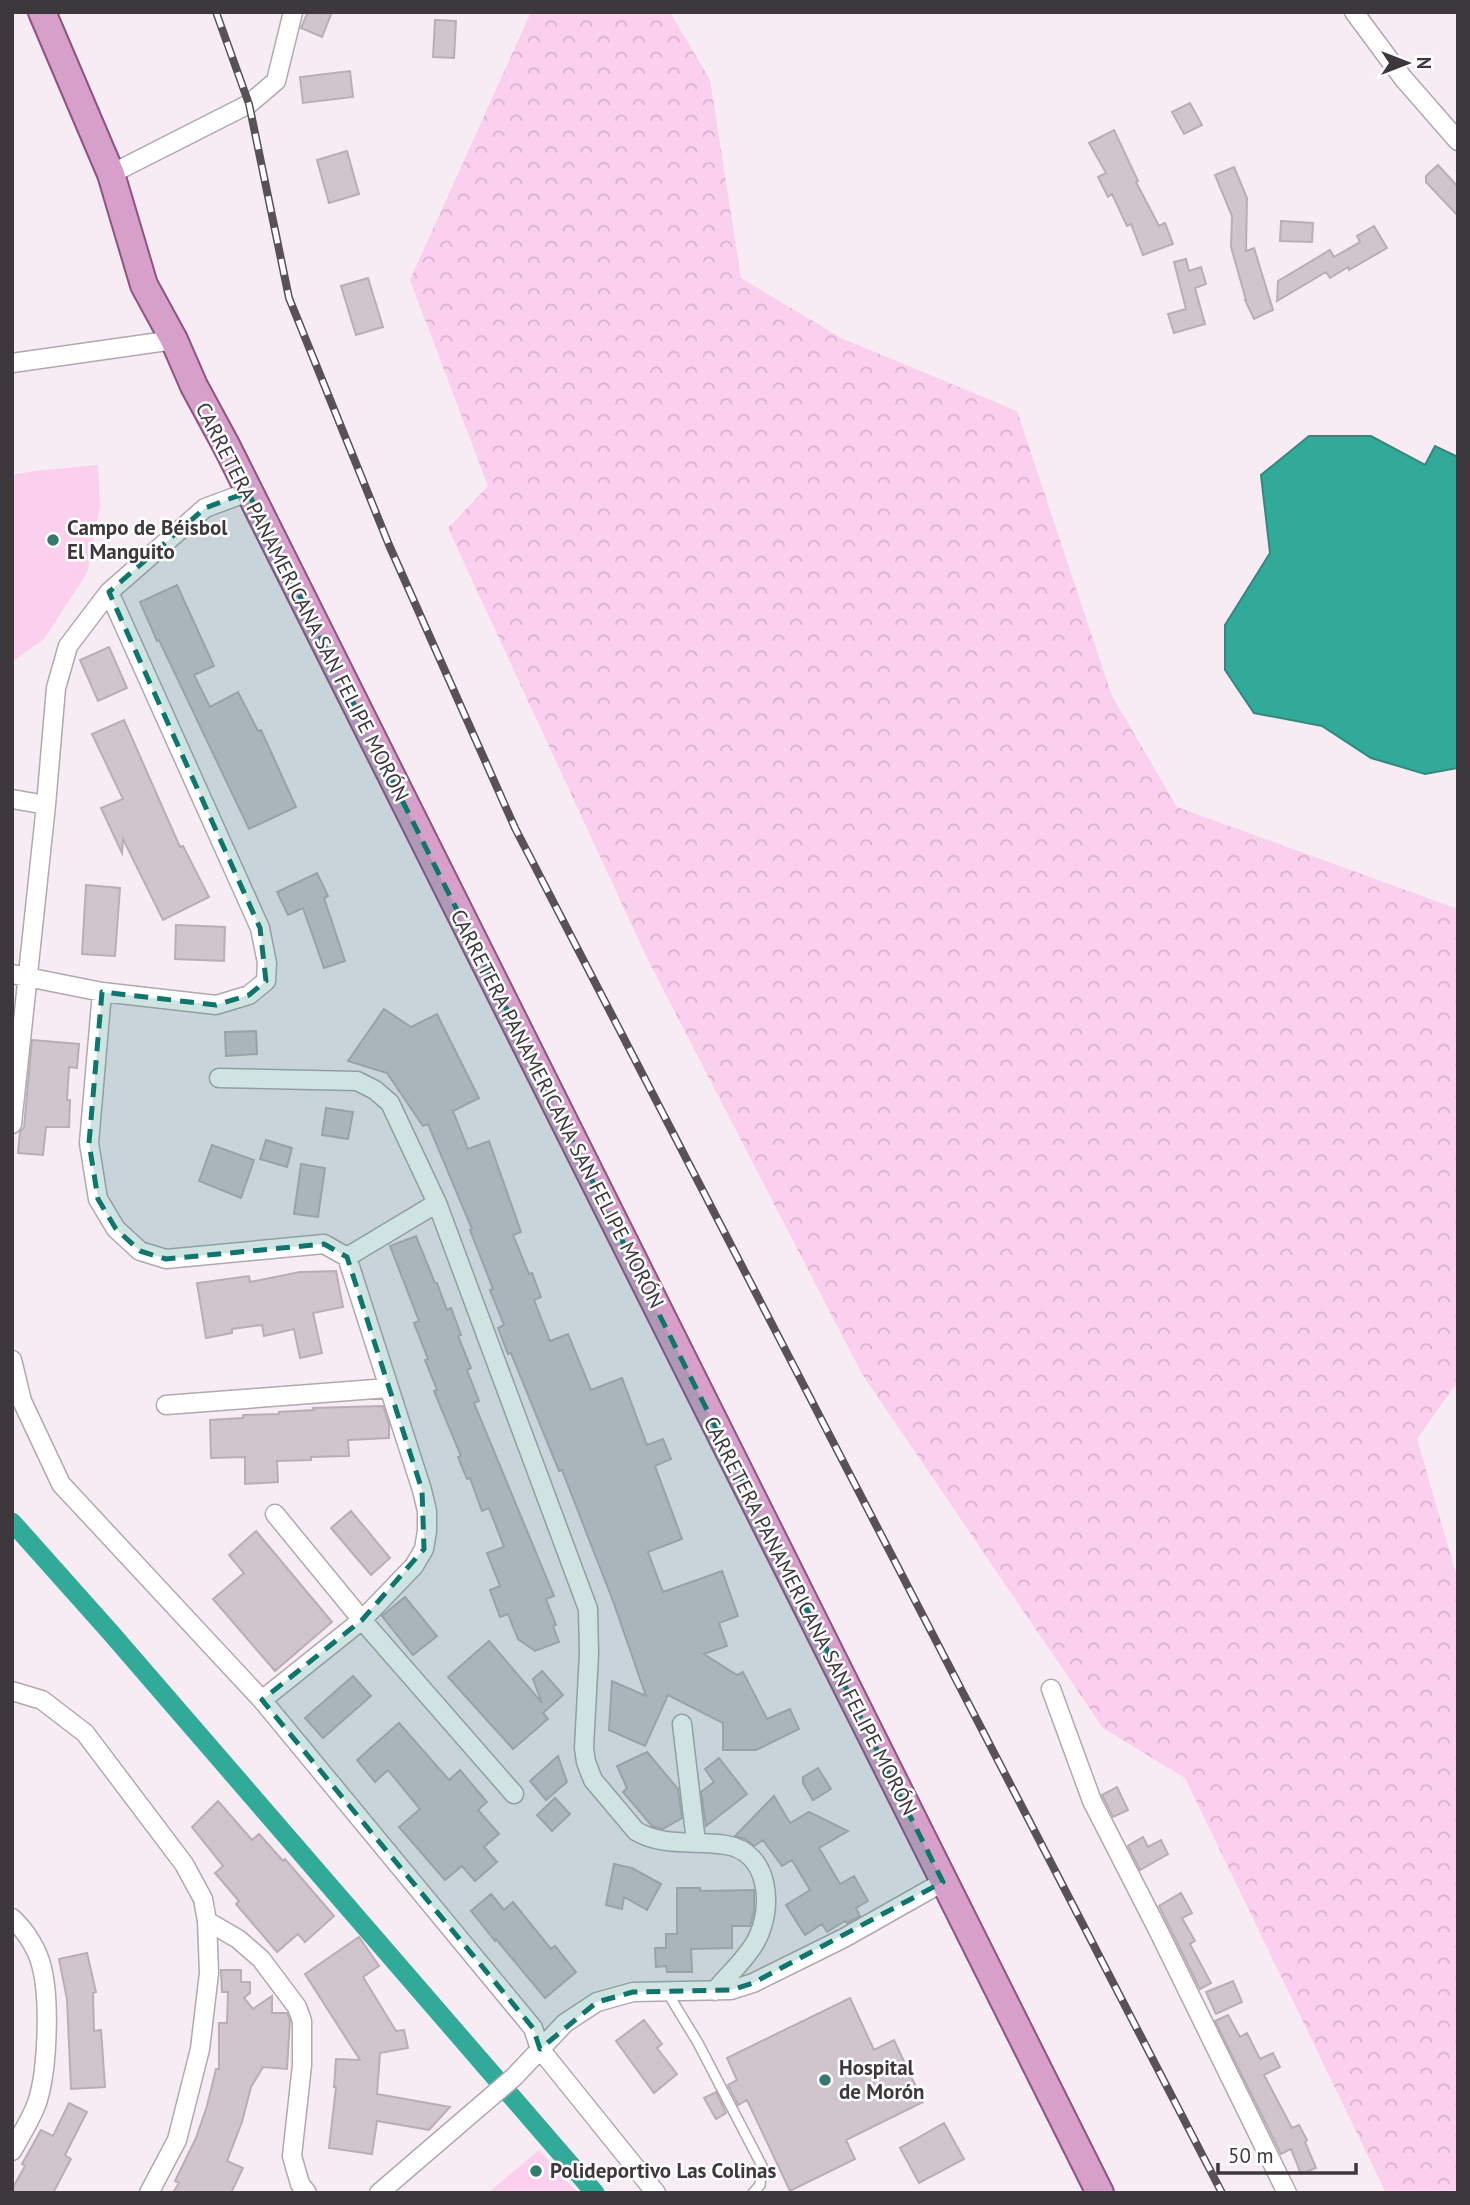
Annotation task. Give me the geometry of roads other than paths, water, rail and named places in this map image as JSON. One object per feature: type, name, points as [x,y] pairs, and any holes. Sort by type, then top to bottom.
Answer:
[{"type":"main road","name":"CARRETERA PANAMERICANA SAN FELIPE MORÓN","points":[[42,12],[111,174],[144,285],[174,340],[194,386],[227,447],[1100,2193]]},
{"type":"street","points":[[111,174],[249,104],[276,81],[293,12]]},
{"type":"street","points":[[1354,12],[1403,78],[1458,141]]},
{"type":"street","points":[[12,363],[174,340]]},
{"type":"street","points":[[12,1124],[19,976],[46,805],[56,688],[68,646],[108,592],[205,508],[248,492]]},
{"type":"street","points":[[19,976],[102,992],[216,1005],[249,996],[266,981],[267,963],[260,928],[108,592]]},
{"type":"street","points":[[12,799],[46,805]]},
{"type":"street","points":[[102,992],[89,1143],[98,1199],[116,1229],[140,1251],[166,1259],[324,1244],[348,1257],[427,1511],[424,1549],[414,1566],[362,1620],[262,1700]]},
{"type":"street","points":[[219,1078],[357,1081],[375,1090],[390,1103],[437,1203],[588,1609],[589,1654],[584,1748],[593,1780],[644,1836],[656,1840],[728,1845],[753,1858],[762,1871],[765,1884],[764,1922],[756,1943],[715,1991]]},
{"type":"street","points":[[348,1257],[437,1203]]},
{"type":"street","points":[[12,1360],[22,1401],[61,1484],[262,1700],[533,2028],[540,2049],[656,2193]]},
{"type":"street","points":[[166,1405],[388,1388]]},
{"type":"street","points":[[275,1514],[362,1620],[514,1794]]},
{"type":"street","points":[[1051,1689],[1092,1801],[1287,2193]]},
{"type":"street","points":[[12,1691],[42,1700],[85,1733],[184,1864],[203,1899],[207,1921],[209,1973],[200,2049],[177,2140],[149,2193]]},
{"type":"street","points":[[682,1724],[696,1842]]},
{"type":"street","points":[[379,2193],[514,2077],[565,2023],[597,2002],[633,1992],[731,1990],[753,1983],[844,1938],[943,1882]]},
{"type":"street","points":[[12,1918],[25,1931],[42,1967],[47,2011],[46,2054],[36,2105],[12,2151]]},
{"type":"street","points":[[207,1921],[238,1939],[261,1959],[297,2007],[302,2021],[302,2065],[292,2157],[300,2184],[307,2193]]},
{"type":"lane","points":[[667,1992],[698,2043],[762,2166],[760,2185],[753,2193]]},
{"type":"waterway","points":[[12,1522],[595,2193]]},
{"type":"railway","points":[[216,12],[249,104],[289,298],[389,545],[515,828],[1222,2193]]},
{"type":"place","name":"Campo de Béisbol El Manguito","points":[[53,540]]},
{"type":"place","name":"Hospital de Morón","points":[[825,2080]]},
{"type":"place","name":"Polideportivo Las Colinas","points":[[536,2171]]}]
